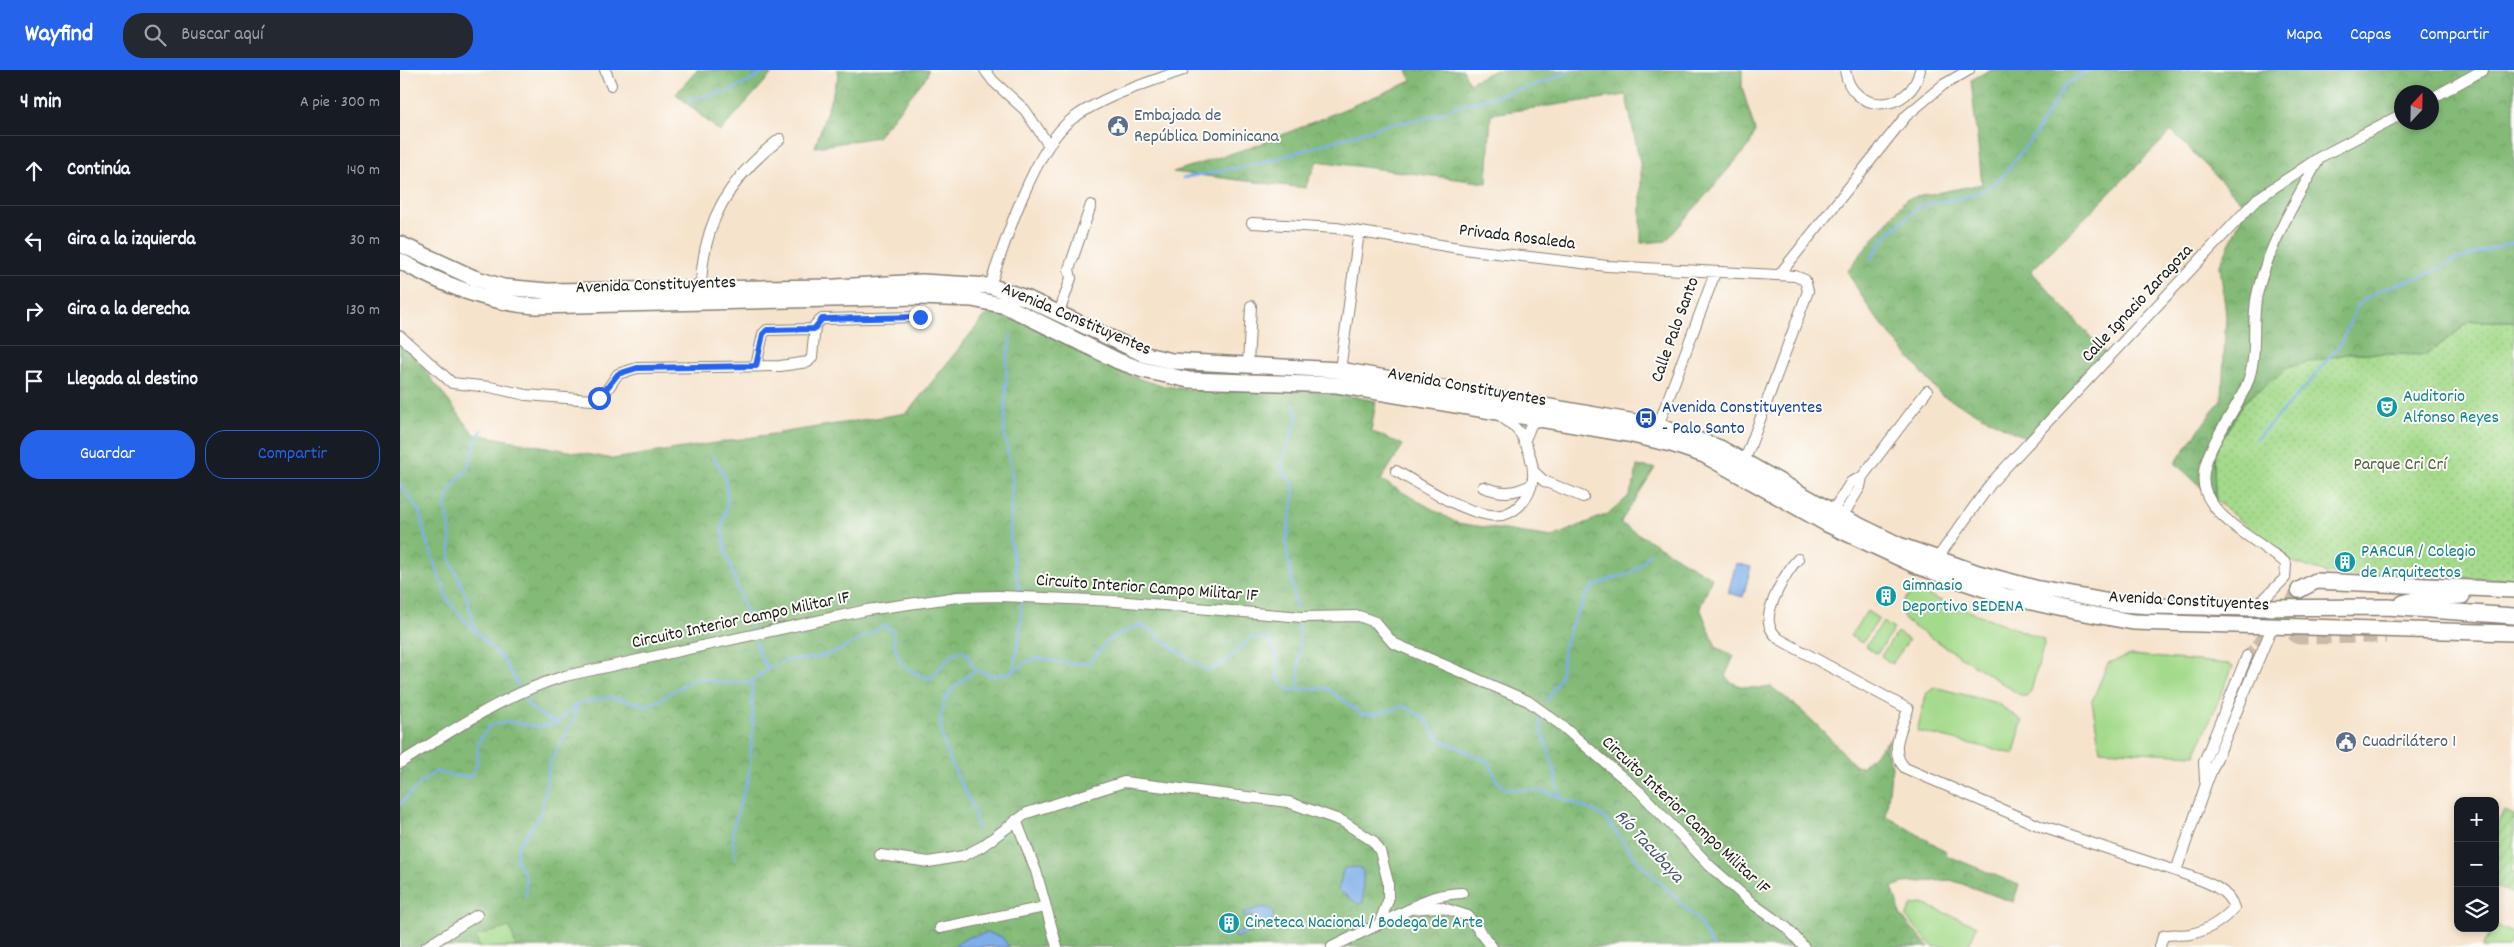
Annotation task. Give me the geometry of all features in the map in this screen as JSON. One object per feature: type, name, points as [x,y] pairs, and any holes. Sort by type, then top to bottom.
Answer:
[{"type":"highway","name":"Avenida Constituyentes","points":[[400,244],[474,278],[502,287],[546,291],[836,287],[922,282],[990,286],[1026,298],[1146,355],[1196,364],[1340,370],[1658,426],[1688,435],[1745,460],[1837,514],[1898,545],[1936,560],[2035,588],[2121,604],[2255,608],[2387,607],[2514,616]]},
{"type":"highway","name":"Avenida Constituyentes","points":[[400,260],[467,293],[502,302],[535,306],[919,297],[972,298],[1006,306],[1118,361],[1167,376],[1198,381],[1337,385],[1628,434],[1686,448],[1722,465],[1827,524],[1875,548],[1954,580],[2005,596],[2133,622],[2514,633]]},
{"type":"highway","points":[[2299,590],[2316,580],[2514,590]]},
{"type":"highway","points":[[2387,607],[2422,598],[2452,596],[2514,599]]},
{"type":"highway","points":[[2386,636],[2485,639],[2497,632]]},
{"type":"street","points":[[605,70],[611,85]]},
{"type":"street","points":[[985,70],[993,81],[1025,110],[1048,144]]},
{"type":"street","points":[[990,286],[1006,237],[1048,144],[1070,120],[1104,99],[1183,70]]},
{"type":"street","points":[[1845,70],[1851,88],[1859,96],[1870,102],[1882,104],[1904,97],[1912,89],[1920,70]]},
{"type":"street","points":[[1779,276],[1906,116],[1943,85],[1969,70]]},
{"type":"street","points":[[2439,94],[2483,70]]},
{"type":"street","points":[[1893,102],[1906,116]]},
{"type":"street","name":"Calle Ignacio Zaragoza","points":[[1936,560],[1992,482],[2257,199],[2320,157],[2394,118]]},
{"type":"street","points":[[701,289],[701,270],[707,239],[718,209],[736,179],[757,157],[780,139]]},
{"type":"street","points":[[2255,608],[2285,578],[2286,564],[2223,516],[2207,495],[2203,483],[2203,470],[2211,448],[2246,390],[2254,356],[2256,296],[2286,218],[2320,157]]},
{"type":"street","points":[[1059,313],[1071,278],[1069,269],[1091,205]]},
{"type":"street","name":"Privada Rosaleda","points":[[1252,223],[1336,228],[1471,250],[1607,266],[1795,276],[1805,280],[1808,291],[1745,460]]},
{"type":"street","points":[[1340,370],[1359,232]]},
{"type":"street","name":"Calle Palo Santo","points":[[1658,426],[1715,273]]},
{"type":"street","points":[[1248,366],[1251,306]]},
{"type":"street","points":[[400,336],[452,382],[490,387],[526,395],[592,400],[599,398],[605,393],[618,374],[637,368],[780,366],[808,362],[812,357],[814,329],[822,319],[920,317]]},
{"type":"street","points":[[756,366],[763,334],[767,330],[814,329]]},
{"type":"street","points":[[1837,514],[1860,487],[1862,476],[1928,391]]},
{"type":"street","points":[[1396,471],[1425,488],[1489,515],[1500,515],[1515,509],[1525,498],[1531,485],[1533,471],[1524,442],[1516,429],[1496,412]]},
{"type":"street","points":[[1524,442],[1531,425],[1537,419]]},
{"type":"street","points":[[1533,471],[1544,481],[1583,497]]},
{"type":"street","points":[[1483,487],[1498,493],[1508,493],[1531,485]]},
{"type":"street","points":[[1798,559],[1790,568],[1774,600],[1768,620],[1770,630],[1778,639],[1908,709],[1895,751],[1897,760],[1904,768],[2042,827],[2176,871],[2224,891],[2232,898],[2234,908],[2222,922],[2190,934],[2163,936],[2160,947]]},
{"type":"street","name":"Circuito Interior Campo Militar 1F","points":[[400,763],[495,704],[543,682],[867,610],[920,601],[998,596],[1116,601],[1302,617],[1359,616],[1376,622],[1393,643],[1528,701],[1561,725],[1640,792],[1710,866],[1753,904],[1787,928],[1804,947]]},
{"type":"street","points":[[2176,871],[2206,784],[2272,625]]},
{"type":"street","points":[[2206,784],[2204,762],[2247,656]]},
{"type":"street","points":[[880,854],[929,862],[963,856],[981,847],[1027,813],[1124,782],[1288,802],[1342,821],[1373,841],[1380,851],[1388,882],[1388,901],[1378,924]]},
{"type":"street","points":[[1016,820],[1036,871],[1057,947]]},
{"type":"street","points":[[1332,947],[1410,909],[1424,900],[1447,894],[1462,893]]},
{"type":"street","points":[[940,928],[1045,907]]},
{"type":"street","points":[[1410,909],[1440,908],[1468,916],[1492,947]]},
{"type":"street","points":[[426,947],[477,915]]},
{"type":"green space","points":[[697,70],[775,70],[720,132],[676,94]]},
{"type":"green space","points":[[837,70],[928,70],[927,76],[877,137],[815,147],[839,74]]},
{"type":"green space","points":[[1407,70],[1463,70],[1469,83],[1495,70],[1742,70],[1742,87],[1755,131],[1750,144],[1666,241],[1641,243],[1641,168],[1626,95],[1491,114],[1487,183],[1317,161],[1305,188],[1173,172],[1258,145],[1412,81]]},
{"type":"green space","points":[[1990,70],[2514,70],[2514,321],[2471,321],[2426,355],[2351,353],[2290,366],[2244,402],[2214,453],[2215,500],[2175,463],[2222,398],[2226,315],[2220,265],[2246,207],[2172,131],[2031,271],[2106,354],[2028,439],[1941,395],[1872,313],[1847,271],[1906,199],[1982,184],[1971,80]]},
{"type":"green space","points":[[989,311],[1031,326],[1111,368],[1153,383],[1197,390],[1309,391],[1376,401],[1371,431],[1403,445],[1381,480],[1457,523],[1552,537],[1610,513],[1628,497],[1635,480],[1637,466],[1655,468],[1620,523],[1712,578],[1700,608],[1716,647],[1734,656],[1725,676],[1740,686],[1752,688],[1771,687],[1816,724],[1855,766],[1861,767],[1890,739],[1886,750],[1892,766],[1886,816],[1946,851],[1946,855],[2019,885],[2013,902],[1951,880],[1903,883],[1892,887],[1901,916],[1929,947],[400,947],[400,338],[474,434],[613,459],[907,413]]},
{"type":"green space","name":"Parque Cri Crí","points":[[2471,321],[2514,321],[2514,579],[2355,576],[2326,573],[2290,561],[2215,500],[2214,453],[2244,402],[2290,366],[2351,353],[2426,355]]},
{"type":"green space","points":[[1916,591],[2043,639],[2044,644],[2031,691],[2027,696],[2022,696],[1908,623],[1902,614],[1902,605],[1907,597]]},
{"type":"green space","points":[[1867,611],[1879,619],[1862,643],[1850,636]]},
{"type":"green space","points":[[1883,622],[1894,629],[1877,654],[1866,646]]},
{"type":"green space","points":[[1897,632],[1909,640],[1892,664],[1881,656]]},
{"type":"green space","points":[[2131,655],[2229,664],[2233,667],[2195,755],[2100,750],[2092,701],[2108,663]]},
{"type":"green space","points":[[1934,687],[1997,703],[2022,721],[2014,754],[1917,731],[1927,692]]},
{"type":"green space","points":[[2504,811],[2514,815],[2514,861],[2510,871],[2514,872],[2514,894],[2499,888],[2499,820]]},
{"type":"green space","points":[[1923,904],[1977,926],[1968,947],[1933,947],[1906,917],[1912,905]]},
{"type":"green space","points":[[2499,926],[2514,934],[2508,947],[2482,947],[2490,932],[2499,932]]},
{"type":"green space","points":[[510,927],[516,947],[479,947],[476,936]]},
{"type":"water","points":[[1736,563],[1751,567],[1743,597],[1728,593]]},
{"type":"water","points":[[1359,867],[1363,870],[1363,903],[1358,904],[1338,890],[1344,868]]},
{"type":"water","points":[[1263,907],[1269,908],[1274,913],[1271,925],[1235,938],[1234,934],[1255,926],[1251,915],[1244,917],[1243,913]]},
{"type":"water","points":[[988,933],[1002,937],[1009,947],[953,947],[968,937]]},
{"type":"waterway","points":[[689,99],[739,87],[766,70]]},
{"type":"waterway","points":[[1183,178],[1263,163],[1389,124],[1428,118],[1459,106],[1546,82],[1571,70]]},
{"type":"waterway","points":[[1871,259],[1884,238],[1921,205],[1960,198],[1983,191],[2001,178],[2035,134],[2064,86],[2088,70]]},
{"type":"waterway","points":[[2256,439],[2307,385],[2341,343],[2358,305],[2378,291],[2430,273],[2455,260],[2514,242]]},
{"type":"waterway","points":[[1011,336],[1007,357],[1004,432],[1012,475],[1010,539],[1019,590]]},
{"type":"waterway","points":[[1294,403],[1298,418],[1282,460],[1282,471],[1293,483],[1294,496],[1286,543],[1296,609]]},
{"type":"waterway","points":[[476,632],[467,597],[450,560],[450,525],[445,507],[451,489],[468,468],[476,441],[482,430]]},
{"type":"waterway","points":[[713,456],[725,476],[728,501],[722,527],[725,549],[752,627]]},
{"type":"waterway","points":[[400,484],[420,513],[425,537],[448,600],[465,621],[504,661],[518,685]]},
{"type":"waterway","points":[[1547,702],[1560,677],[1564,649],[1570,629],[1587,594],[1595,586],[1630,573],[1650,553]]},
{"type":"waterway","points":[[1013,671],[1020,629],[1021,604]]},
{"type":"waterway","points":[[1297,624],[1300,641],[1298,689]]},
{"type":"waterway","name":"Río Tacubaya","points":[[400,805],[420,783],[435,772],[455,776],[471,776],[477,764],[478,743],[490,725],[510,722],[538,727],[557,723],[577,704],[610,697],[649,706],[697,677],[725,683],[752,682],[768,669],[784,661],[815,658],[838,651],[885,625],[893,631],[895,649],[902,663],[913,672],[930,679],[953,653],[965,651],[975,670],[994,676],[1013,672],[1028,661],[1041,658],[1065,663],[1089,663],[1111,639],[1124,631],[1142,625],[1209,671],[1226,661],[1251,638],[1267,639],[1277,654],[1278,679],[1290,690],[1327,688],[1361,714],[1376,714],[1404,706],[1426,719],[1437,738],[1489,762],[1498,782],[1505,788],[1547,792],[1598,813],[1606,819],[1635,858],[1698,920],[1713,947]]},
{"type":"waterway","points":[[756,642],[759,654],[768,669]]},
{"type":"waterway","points":[[975,670],[952,690],[944,703],[941,732],[951,762],[972,807],[978,830]]},
{"type":"waterway","points":[[734,858],[733,828],[748,779],[753,731],[752,682]]},
{"type":"waterway","points":[[524,698],[530,707],[557,723]]},
{"type":"waterway","points":[[526,896],[525,875],[516,859],[517,848],[541,813],[550,762],[575,718],[576,705]]},
{"type":"waterway","points":[[1541,716],[1540,726],[1553,764],[1560,797]]},
{"type":"tunnel","points":[[2299,590],[2291,608],[2289,622],[2294,633],[2299,637],[2386,636]]},
{"type":"tunnel","points":[[2247,656],[2293,600]]},
{"type":"place","name":"Embajada de República Dominicana","points":[[1118,126]]},
{"type":"place","name":"Auditorio Alfonso Reyes","points":[[2387,407]]},
{"type":"place","name":"Avenida Constituyentes - Palo Santo","points":[[1646,418]]},
{"type":"place","name":"PARCUR / Colegio de Arquitectos","points":[[2345,562]]},
{"type":"place","name":"Gimnasio Deportivo SEDENA","points":[[1886,596]]},
{"type":"place","name":"Cuadrilátero 1","points":[[2346,742]]},
{"type":"place","name":"Cineteca Nacional / Bodega de Arte","points":[[1229,923]]},
{"type":"route","points":[[599,398],[605,393],[618,374],[637,368],[756,366],[763,334],[767,330],[814,329],[818,321],[822,319],[920,317]]}]
